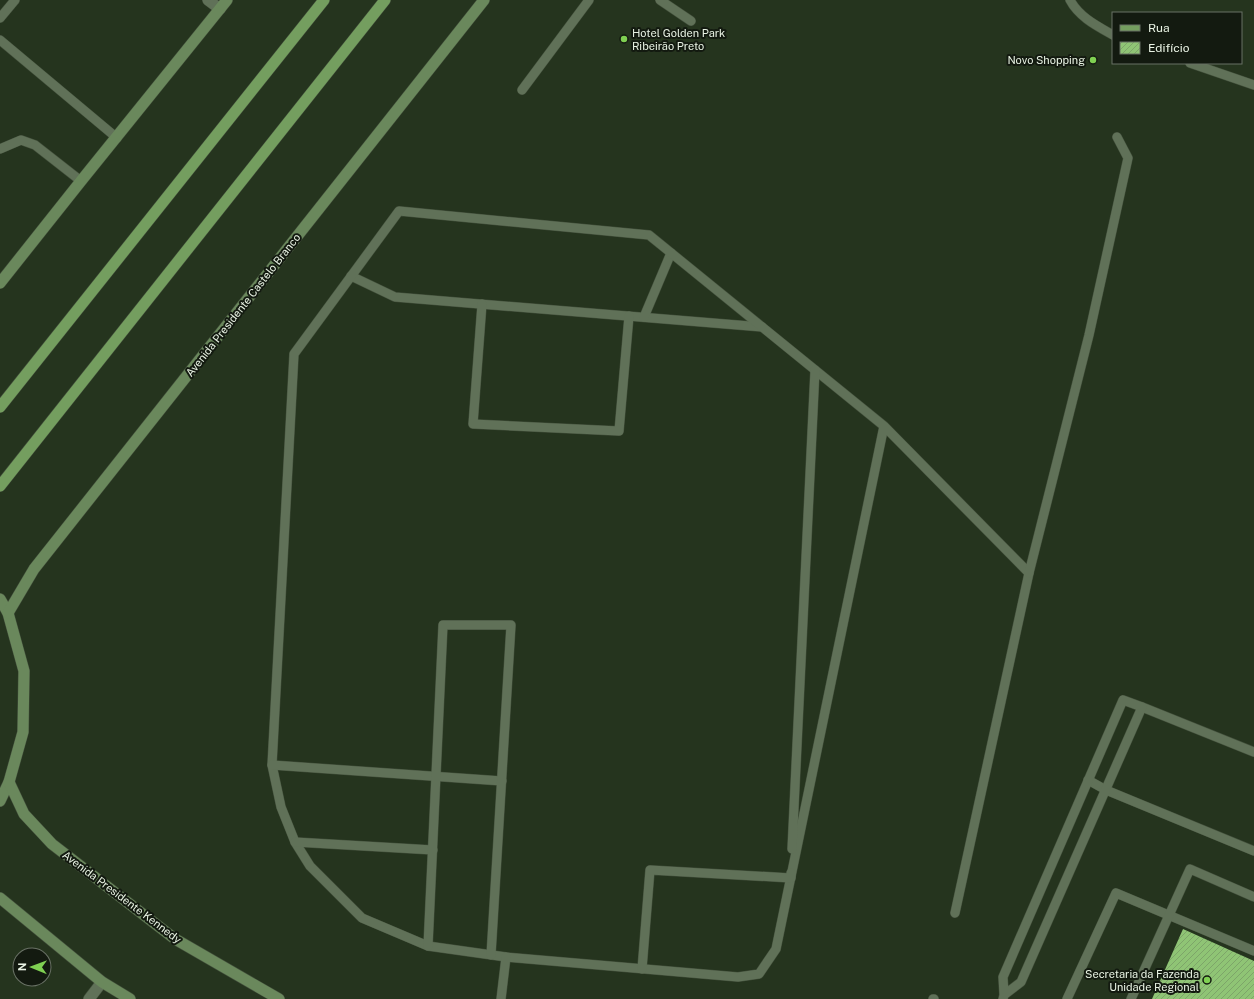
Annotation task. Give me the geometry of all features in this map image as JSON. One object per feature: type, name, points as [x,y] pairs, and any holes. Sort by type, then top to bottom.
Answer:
[{"type":"main road","points":[[0,283],[227,0]]},
{"type":"main road","points":[[0,407],[324,0]]},
{"type":"main road","points":[[0,486],[385,0]]},
{"type":"main road","name":"Avenida Presidente Castelo Branco","points":[[8,613],[34,569],[484,0]]},
{"type":"main road","points":[[0,599],[8,613],[24,671],[23,732],[9,782],[0,801]]},
{"type":"main road","name":"Avenida Presidente Kennedy","points":[[9,782],[24,814],[52,844],[175,939],[279,999]]},
{"type":"main road","points":[[0,898],[102,982],[130,999]]},
{"type":"street","points":[[208,0],[220,9]]},
{"type":"street","points":[[89,999],[102,982]]},
{"type":"lane","points":[[0,18],[15,0]]},
{"type":"lane","points":[[522,90],[589,0]]},
{"type":"lane","points":[[660,0],[691,21]]},
{"type":"lane","points":[[1070,0],[1075,10],[1095,25],[1112,34]]},
{"type":"lane","points":[[0,40],[117,138]]},
{"type":"lane","points":[[1193,64],[1254,85]]},
{"type":"lane","points":[[955,913],[1029,573],[1089,335],[1128,158],[1117,137]]},
{"type":"lane","points":[[0,149],[21,140],[35,146],[81,181]]},
{"type":"lane","points":[[884,426],[776,949],[759,974],[738,977],[642,969],[506,957],[428,946],[362,918],[310,866],[295,842],[280,807],[272,765],[294,354],[399,211],[649,235],[884,426],[1029,573]]},
{"type":"lane","points":[[644,317],[671,253]]},
{"type":"lane","points":[[351,276],[395,297],[762,327]]},
{"type":"lane","points":[[482,304],[473,424],[619,431],[629,316]]},
{"type":"lane","points":[[791,878],[815,370]]},
{"type":"lane","points":[[428,946],[443,625],[511,625],[491,955]]},
{"type":"lane","points":[[1004,997],[1003,977],[1123,700],[1254,752]]},
{"type":"lane","points":[[1004,997],[1021,982],[1142,707]]},
{"type":"lane","points":[[272,765],[436,778],[502,781]]},
{"type":"lane","points":[[1088,780],[1106,790],[1254,851]]},
{"type":"lane","points":[[295,842],[433,850]]},
{"type":"lane","points":[[1131,999],[1190,869],[1254,897]]},
{"type":"lane","points":[[642,969],[650,870],[791,878]]},
{"type":"lane","points":[[1067,999],[1116,893],[1254,951]]},
{"type":"lane","points":[[501,999],[506,957]]},
{"type":"building","name":"Secretaria da Fazenda Unidade Regional","points":[[1183,929],[1254,961],[1254,999],[1152,999]]},
{"type":"place","name":"Hotel Golden Park Ribeirão Preto","points":[[624,39]]},
{"type":"place","name":"Novo Shopping","points":[[1093,60]]},
{"type":"place","name":"Secretaria da Fazenda Unidade Regional","points":[[1207,980]]}]
